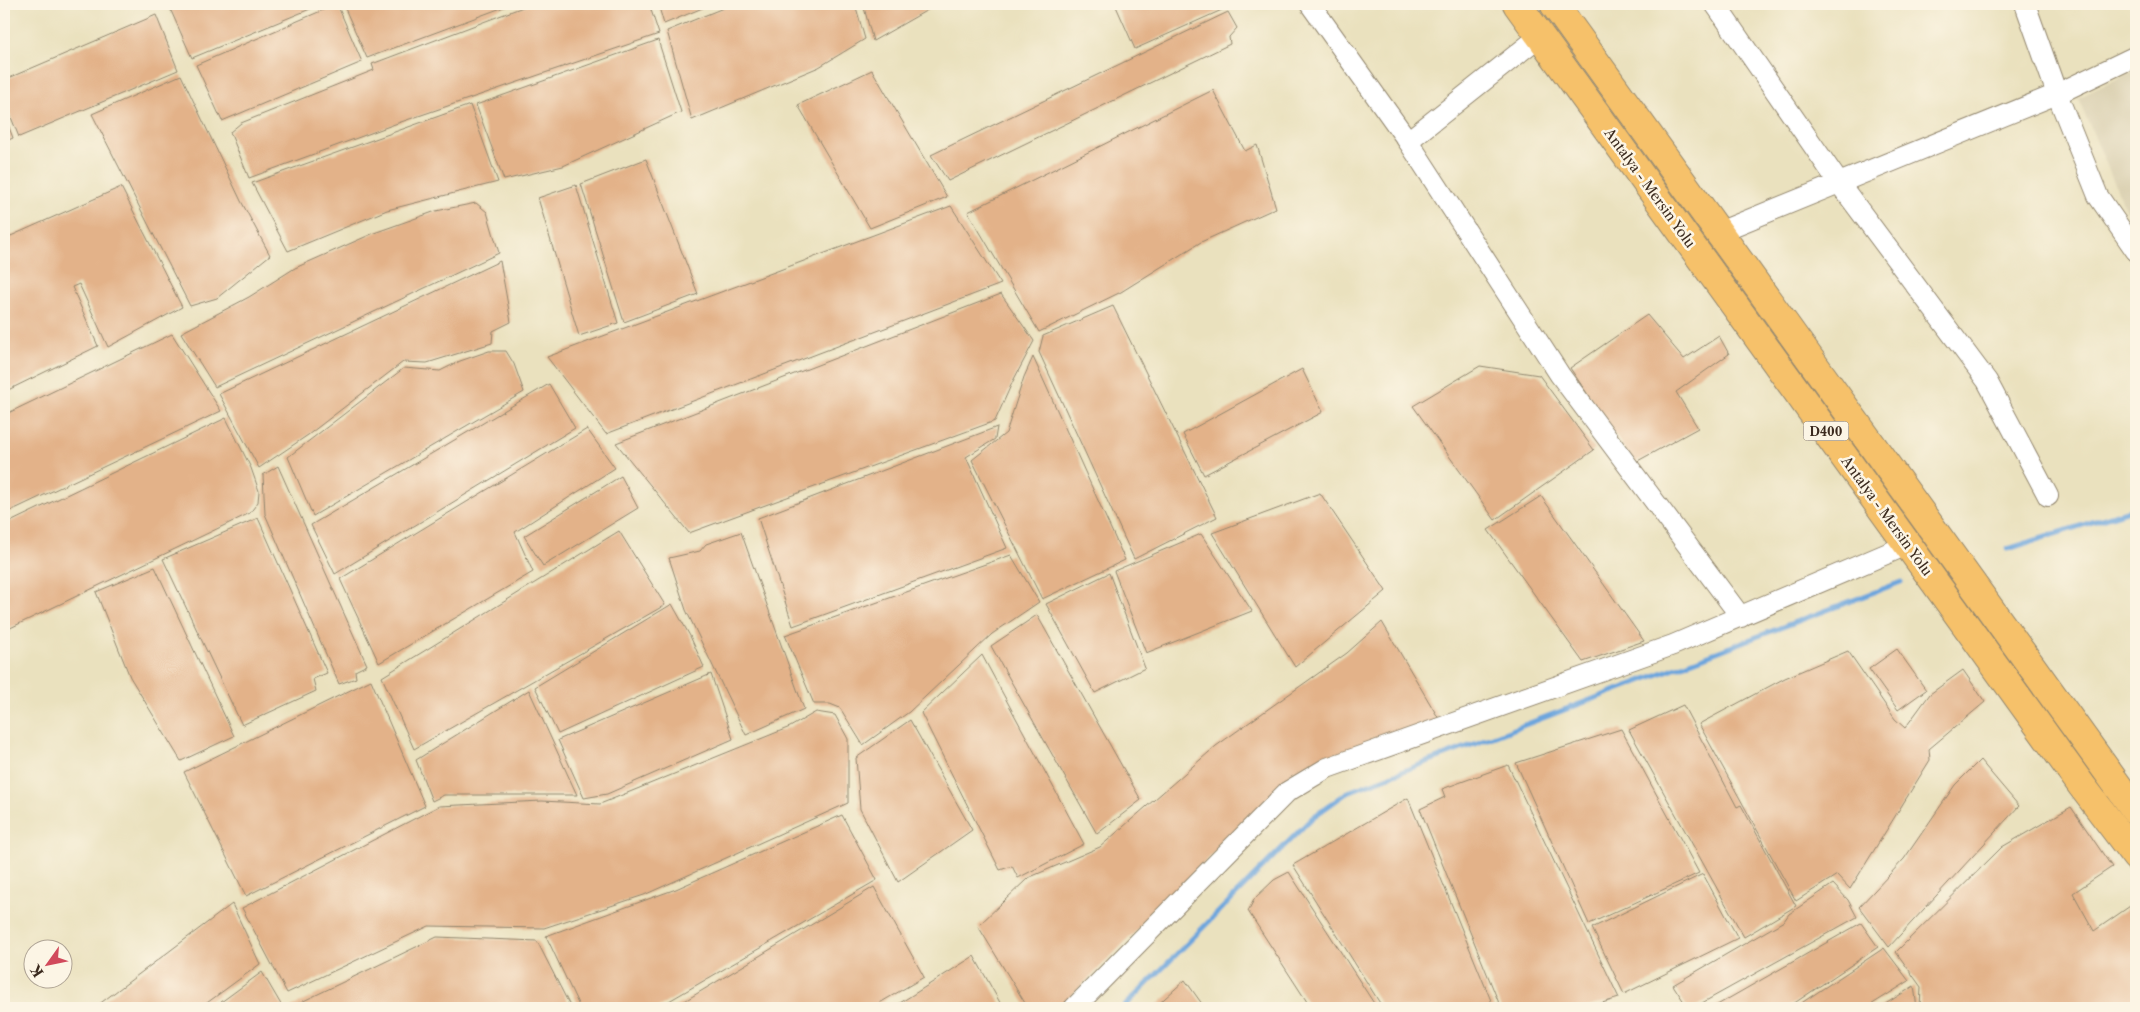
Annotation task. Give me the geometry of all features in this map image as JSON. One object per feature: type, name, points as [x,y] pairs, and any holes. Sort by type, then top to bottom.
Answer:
[{"type":"highway","name":"Antalya - Mersin Yolu","points":[[1517,4],[1907,545],[2082,786],[2136,857]]},
{"type":"highway","name":"D400","points":[[1554,4],[2136,811]]},
{"type":"street","points":[[1310,4],[1408,141],[1560,375],[1741,617]]},
{"type":"street","points":[[1715,4],[1839,183],[1987,381],[2048,496]]},
{"type":"street","points":[[2024,4],[2057,94],[2098,196],[2136,251]]},
{"type":"street","points":[[1408,141],[1540,36]]},
{"type":"street","points":[[1719,232],[2057,94],[2136,56]]},
{"type":"street","points":[[1074,1008],[1287,792],[1327,768],[1673,645],[1907,545]]},
{"type":"shaded area","points":[[2136,70],[2136,209],[2127,212],[2078,98]]},
{"type":"building","points":[[168,4],[322,4],[192,58]]},
{"type":"building","points":[[337,4],[362,62],[222,121],[196,65]]},
{"type":"building","points":[[343,4],[512,4],[367,58]]},
{"type":"building","points":[[531,4],[649,4],[659,34],[395,124],[249,178],[230,132],[241,123],[374,70],[372,64]]},
{"type":"building","points":[[658,4],[712,4],[664,24]]},
{"type":"building","points":[[733,4],[855,4],[865,39],[819,67],[692,120],[667,31]]},
{"type":"building","points":[[863,4],[938,4],[873,41]]},
{"type":"building","points":[[1115,4],[1235,4],[1135,49]]},
{"type":"building","points":[[1228,12],[1237,28],[1229,37],[1230,44],[948,181],[931,155]]},
{"type":"building","points":[[156,15],[178,70],[19,137],[4,100],[4,80]]},
{"type":"building","points":[[658,40],[681,112],[563,166],[504,180],[476,105]]},
{"type":"building","points":[[872,70],[947,197],[870,228],[798,105]]},
{"type":"building","points":[[181,75],[241,201],[270,255],[217,298],[190,306],[92,114]]},
{"type":"building","points":[[1213,90],[1245,151],[1257,145],[1276,208],[1201,242],[1121,292],[1039,332],[968,212]]},
{"type":"building","points":[[470,105],[498,182],[387,210],[288,251],[252,183]]},
{"type":"building","points":[[4,114],[13,138],[4,142]]},
{"type":"building","points":[[646,159],[698,294],[624,322],[581,184]]},
{"type":"building","points":[[576,185],[618,323],[579,336],[538,198]]},
{"type":"building","points":[[121,187],[182,307],[108,347],[79,284],[72,287],[98,346],[4,392],[4,239]]},
{"type":"building","points":[[476,203],[487,212],[499,253],[215,387],[181,333],[249,297],[295,268],[374,233],[436,211]]},
{"type":"building","points":[[951,206],[1001,284],[606,434],[547,357]]},
{"type":"building","points":[[500,261],[511,322],[493,331],[492,343],[427,363],[403,362],[308,435],[259,468],[219,394]]},
{"type":"building","points":[[1001,294],[1034,341],[995,421],[689,533],[616,443]]},
{"type":"building","points":[[1113,306],[1217,517],[1134,559],[1039,352],[1043,336]]},
{"type":"building","points":[[1647,315],[1684,359],[1719,336],[1729,354],[1676,392],[1698,428],[1634,463],[1570,368]]},
{"type":"building","points":[[172,334],[221,411],[4,514],[4,415]]},
{"type":"building","points":[[489,351],[506,351],[514,364],[524,392],[313,516],[288,457],[404,368],[440,371],[460,361]]},
{"type":"building","points":[[1033,357],[1125,560],[1042,599],[972,460],[1006,433],[1024,377]]},
{"type":"building","points":[[1480,366],[1539,375],[1594,450],[1495,520],[1413,406]]},
{"type":"building","points":[[1302,369],[1323,412],[1204,475],[1183,434]]},
{"type":"building","points":[[549,384],[575,428],[335,574],[311,525]]},
{"type":"building","points":[[226,418],[251,468],[259,491],[258,502],[250,513],[4,631],[4,525]]},
{"type":"building","points":[[997,427],[995,439],[966,457],[1007,548],[793,626],[758,518]]},
{"type":"building","points":[[587,429],[615,468],[515,532],[533,572],[379,663],[340,579]]},
{"type":"building","points":[[278,466],[367,665],[355,671],[356,678],[339,684],[265,514],[263,475]]},
{"type":"building","points":[[621,476],[638,508],[543,566],[524,536]]},
{"type":"building","points":[[1320,493],[1386,591],[1295,667],[1212,533]]},
{"type":"building","points":[[1541,496],[1644,641],[1583,662],[1488,530]]},
{"type":"building","points":[[258,518],[327,673],[313,679],[316,691],[242,725],[163,559]]},
{"type":"building","points":[[619,531],[665,605],[414,749],[382,677]]},
{"type":"building","points":[[741,532],[804,709],[746,735],[686,610],[669,558],[700,551],[706,544]]},
{"type":"building","points":[[1201,534],[1252,611],[1146,653],[1114,571]]},
{"type":"building","points":[[1011,555],[1039,602],[992,634],[909,712],[863,745],[840,708],[830,704],[814,704],[785,635]]},
{"type":"building","points":[[155,567],[234,736],[181,761],[130,677],[96,592]]},
{"type":"building","points":[[1109,573],[1145,668],[1095,693],[1046,604]]},
{"type":"building","points":[[672,604],[690,636],[704,667],[558,734],[535,687]]},
{"type":"building","points":[[1037,615],[1141,800],[1097,834],[991,646]]},
{"type":"building","points":[[1382,622],[1439,719],[1264,803],[1059,1008],[1028,1008],[978,926],[1028,878],[1100,847],[1216,746],[1347,653]]},
{"type":"building","points":[[1897,649],[1926,690],[1898,710],[1869,669]]},
{"type":"building","points":[[1848,651],[1895,719],[1905,728],[1930,694],[1963,670],[1985,702],[1929,749],[1930,760],[1850,889],[1837,875],[1796,901],[1699,724],[1785,678]]},
{"type":"building","points":[[982,655],[1084,844],[1018,878],[1012,866],[1000,870],[921,713]]},
{"type":"building","points":[[711,674],[733,739],[607,794],[584,798],[558,740]]},
{"type":"building","points":[[371,680],[425,806],[246,896],[184,772]]},
{"type":"building","points":[[529,690],[577,795],[444,795],[432,801],[416,760]]},
{"type":"building","points":[[1683,705],[1737,807],[1741,805],[1796,906],[1744,937],[1629,730]]},
{"type":"building","points":[[816,712],[835,715],[848,739],[848,803],[644,895],[544,928],[429,926],[287,993],[242,908],[439,806],[542,801],[600,804],[790,727]]},
{"type":"building","points":[[910,720],[972,830],[898,882],[860,809],[856,758]]},
{"type":"building","points":[[1621,729],[1699,873],[1589,924],[1516,763]]},
{"type":"building","points":[[1980,760],[2019,806],[1889,947],[1859,907],[1904,859],[1955,785]]},
{"type":"building","points":[[1508,765],[1619,998],[1585,1008],[1501,1008],[1420,809],[1445,797],[1442,789]]},
{"type":"building","points":[[1408,798],[1494,1008],[1383,1008],[1293,865]]},
{"type":"building","points":[[2071,807],[2112,867],[2073,893],[2094,931],[2133,904],[2136,907],[2136,1006],[2133,1008],[1920,1008],[1921,987],[1896,952],[2002,847]]},
{"type":"building","points":[[842,815],[877,880],[657,1008],[580,1008],[546,936],[676,889]]},
{"type":"building","points":[[1289,872],[1377,1008],[1311,1008],[1248,911],[1255,898],[1274,880]]},
{"type":"building","points":[[1703,874],[1738,938],[1624,994],[1592,928]]},
{"type":"building","points":[[1833,884],[1848,900],[1857,917],[1693,1008],[1688,1008],[1673,985],[1784,921],[1789,914]]},
{"type":"building","points":[[874,887],[924,977],[871,1008],[673,1008]]},
{"type":"building","points":[[232,904],[260,964],[200,1008],[94,1008]]},
{"type":"building","points":[[1861,923],[1878,947],[1787,1008],[1712,1008]]},
{"type":"building","points":[[437,937],[537,941],[571,1008],[291,1007]]},
{"type":"building","points":[[1884,948],[1909,981],[1866,1008],[1794,1008]]},
{"type":"building","points":[[974,956],[1003,1008],[892,1008]]},
{"type":"building","points":[[262,972],[283,1008],[213,1008]]},
{"type":"building","points":[[1185,980],[1205,1008],[1154,1008]]},
{"type":"building","points":[[1914,986],[1917,1008],[1879,1008]]},
{"type":"waterway","points":[[2008,549],[2136,508]]},
{"type":"waterway","points":[[1123,1008],[1313,817],[1348,792],[1901,582]]}]
